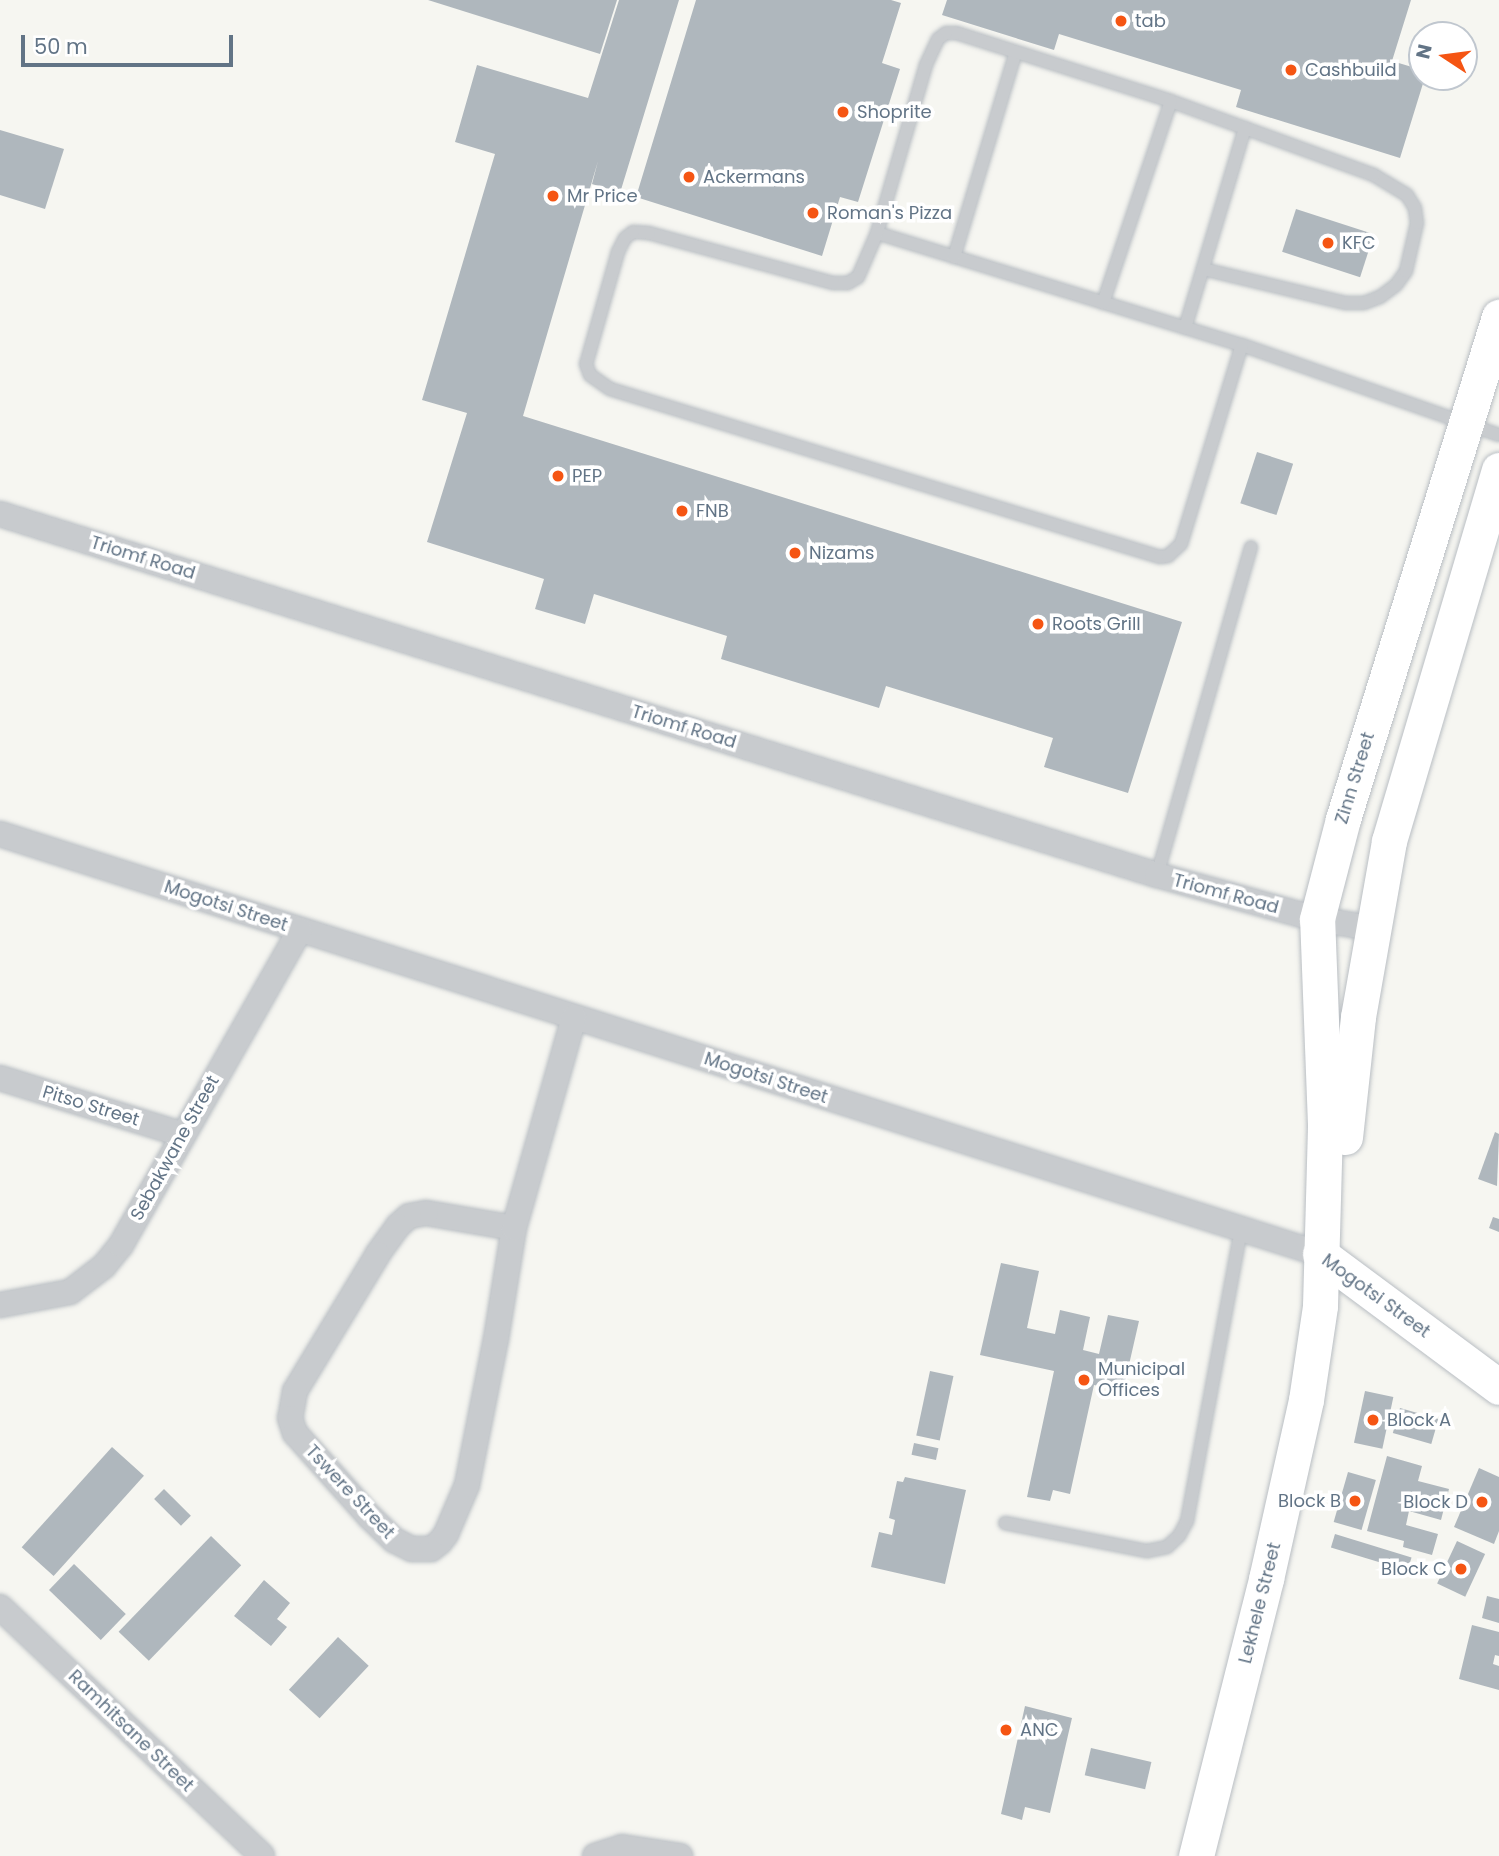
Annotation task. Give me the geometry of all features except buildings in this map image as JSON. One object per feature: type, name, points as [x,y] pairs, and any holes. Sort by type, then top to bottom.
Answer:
[{"type":"street","name":"Zinn Street","points":[[1326,1260],[1325,1113],[1317,919],[1343,818],[1499,317]]},
{"type":"street","points":[[1326,1260],[1371,928],[1389,841],[1499,470]]},
{"type":"street","name":"Triomf Road","points":[[0,514],[1157,875],[1317,919],[1371,928]]},
{"type":"street","name":"Mogotsi Street","points":[[0,834],[1241,1229],[1326,1260],[1499,1387]]},
{"type":"street","name":"Sebakwane Street","points":[[0,1305],[70,1292],[88,1282],[121,1245],[181,1134],[300,930]]},
{"type":"street","name":"Tswere Street","points":[[514,1228],[426,1213],[409,1216],[378,1254],[295,1391],[290,1418],[295,1433],[369,1516],[394,1540],[412,1549],[431,1549],[440,1542],[450,1526],[467,1485],[496,1339],[514,1228],[574,1017]]},
{"type":"street","name":"Pitso Street","points":[[0,1078],[181,1134]]},
{"type":"street","name":"Lekhele Street","points":[[1196,1856],[1266,1579],[1304,1413],[1326,1260]]},
{"type":"street","name":"Ramhitsane Street","points":[[0,1607],[259,1855]]},
{"type":"street","points":[[595,1856],[622,1847],[680,1856]]},
{"type":"lane","points":[[1203,269],[1346,303],[1364,303],[1380,297],[1396,285],[1406,271],[1417,223],[1415,208],[1407,195],[1374,175],[1171,101],[957,33],[946,33],[938,39],[926,65],[877,233],[866,265],[858,277],[848,284],[833,284],[649,233],[633,232],[618,252],[586,364],[590,375],[610,389],[1160,557],[1168,556],[1181,544],[1242,345]]},
{"type":"lane","points":[[954,257],[1016,52]]},
{"type":"lane","points":[[1104,303],[1171,101]]},
{"type":"lane","points":[[1185,328],[1245,128]]},
{"type":"lane","points":[[877,233],[1242,345],[1499,435]]},
{"type":"lane","points":[[1157,875],[1251,547]]},
{"type":"lane","points":[[1005,1523],[1147,1551],[1167,1547],[1179,1536],[1187,1521],[1241,1229]]},
{"type":"place","name":"tab","points":[[1121,21]]},
{"type":"place","name":"Cashbuild","points":[[1291,70]]},
{"type":"place","name":"Shoprite","points":[[843,112]]},
{"type":"place","name":"Ackermans","points":[[689,177]]},
{"type":"place","name":"Mr Price","points":[[553,196]]},
{"type":"place","name":"Roman's Pizza","points":[[813,213]]},
{"type":"place","name":"KFC","points":[[1328,243]]},
{"type":"place","name":"PEP","points":[[558,476]]},
{"type":"place","name":"FNB","points":[[682,511]]},
{"type":"place","name":"Nizams","points":[[795,553]]},
{"type":"place","name":"Roots Grill","points":[[1038,624]]},
{"type":"place","name":"Municipal Offices","points":[[1084,1380]]},
{"type":"place","name":"Block A","points":[[1373,1420]]},
{"type":"place","name":"Block B","points":[[1355,1501]]},
{"type":"place","name":"Block D","points":[[1482,1502]]},
{"type":"place","name":"Block C","points":[[1461,1569]]},
{"type":"place","name":"ANC","points":[[1006,1730]]}]
